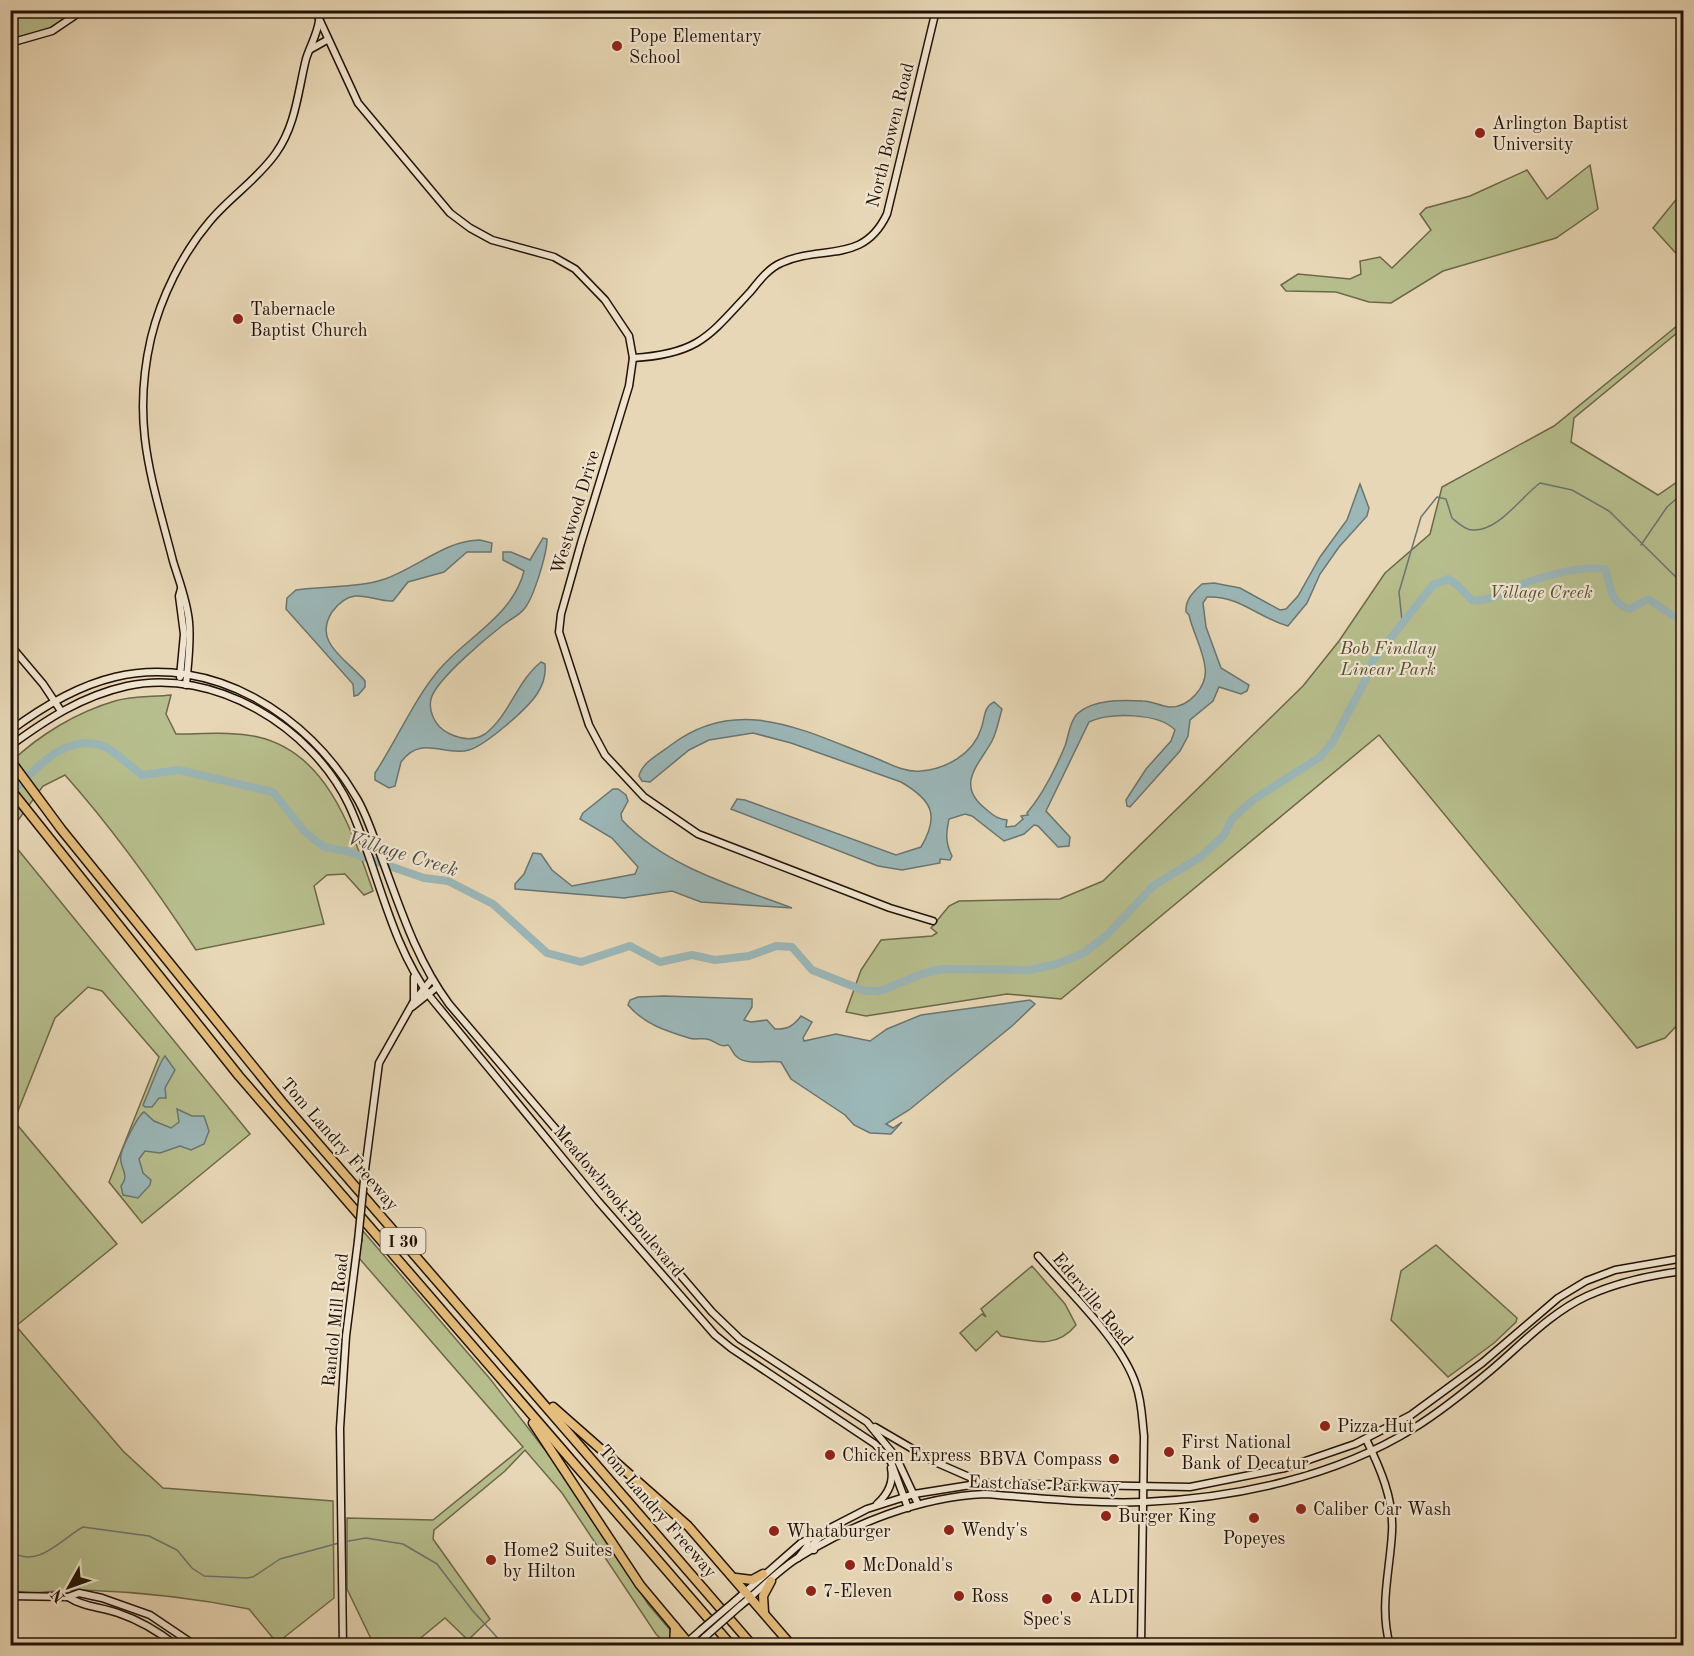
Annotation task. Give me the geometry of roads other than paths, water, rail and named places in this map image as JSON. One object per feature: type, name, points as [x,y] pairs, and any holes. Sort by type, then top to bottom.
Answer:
[{"type":"highway","name":"Tom Landry Freeway","points":[[10,760],[61,829],[282,1102],[753,1646]]},
{"type":"highway","name":"Tom Landry Freeway","points":[[10,789],[239,1076],[732,1646]]},
{"type":"highway","points":[[522,1378],[603,1454],[688,1526],[792,1646]]},
{"type":"highway","points":[[509,1388],[640,1585],[689,1645]]},
{"type":"highway","points":[[734,1577],[746,1581],[764,1574]]},
{"type":"highway","points":[[764,1612],[764,1595],[771,1581]]},
{"type":"highway","points":[[674,1646],[675,1627]]},
{"type":"main road","points":[[10,43],[52,31],[83,10]]},
{"type":"main road","name":"Westwood Drive","points":[[315,10],[357,103],[440,202],[461,222],[492,240],[554,257],[575,269],[594,286],[625,326],[633,358],[629,386],[561,615],[559,638],[592,730],[613,766],[630,784],[674,819],[698,834],[890,908],[933,921]]},
{"type":"main road","name":"North Bowen Road","points":[[633,358],[670,355],[684,350],[709,334],[779,263],[802,255],[846,251],[856,247],[876,232],[887,214],[936,10]]},
{"type":"main road","points":[[183,685],[184,634],[179,597],[181,589],[151,483],[145,449],[143,393],[152,336],[168,289],[190,249],[210,221],[264,167],[285,139],[296,111],[320,20]]},
{"type":"main road","points":[[311,50],[327,40]]},
{"type":"main road","points":[[10,645],[55,700],[61,711]]},
{"type":"main road","points":[[10,730],[55,700],[116,676],[168,673],[184,675],[239,690],[262,700],[296,723],[339,771],[357,798],[413,942],[432,980]]},
{"type":"main road","name":"Meadowbrook Boulevard","points":[[10,746],[76,702],[128,686],[157,683],[183,685],[243,702],[270,717],[293,735],[316,757],[338,786],[361,835],[413,970],[426,991],[693,1311],[723,1341],[875,1444],[888,1459],[908,1508]]},
{"type":"main road","points":[[413,970],[416,987],[413,1004]]},
{"type":"main road","name":"Meadowbrook Boulevard","points":[[432,980],[640,1230],[731,1331],[867,1422],[896,1457],[918,1504]]},
{"type":"main road","name":"Randol Mill Road","points":[[343,1646],[342,1375],[379,1063],[413,1004],[426,991],[432,980]]},
{"type":"main road","name":"Randol Mill Road","points":[[426,991],[436,987]]},
{"type":"main road","points":[[553,1146],[564,1139]]},
{"type":"main road","points":[[631,1239],[640,1230]]},
{"type":"main road","name":"Ederville Road","points":[[1038,1256],[1112,1342],[1131,1372],[1141,1402],[1144,1436],[1140,1646]]},
{"type":"main road","points":[[1533,1332],[1535,1321],[1558,1298],[1602,1274],[1683,1258]]},
{"type":"main road","points":[[1533,1332],[1586,1297],[1641,1278],[1683,1271]]},
{"type":"main road","name":"Eastchase Parkway","points":[[749,1595],[764,1574],[807,1540],[867,1509],[914,1494],[983,1483],[1142,1488],[1190,1487],[1258,1474],[1313,1459],[1366,1439],[1409,1416],[1458,1381],[1558,1298]]},
{"type":"main road","points":[[723,1341],[731,1331]]},
{"type":"main road","name":"Eastchase Parkway","points":[[689,1645],[701,1630],[771,1581],[797,1558],[850,1530],[918,1504],[965,1495],[985,1494],[1142,1502],[1198,1498],[1304,1476],[1372,1451],[1416,1427],[1466,1389],[1533,1332]]},
{"type":"main road","points":[[1458,1381],[1466,1389]]},
{"type":"main road","points":[[867,1422],[927,1457],[983,1483]]},
{"type":"main road","points":[[1366,1439],[1384,1480],[1391,1509],[1392,1530],[1384,1596],[1384,1625],[1390,1646]]},
{"type":"main road","points":[[867,1509],[880,1502],[889,1489],[892,1476],[888,1459]]},
{"type":"main road","points":[[1258,1474],[1260,1486]]},
{"type":"main road","points":[[814,1550],[813,1544],[826,1530]]},
{"type":"main road","points":[[797,1558],[808,1545],[807,1540]]},
{"type":"main road","points":[[10,1596],[68,1597],[80,1593],[143,1612],[171,1627],[196,1646]]},
{"type":"main road","points":[[68,1597],[78,1604],[131,1618],[158,1631],[177,1646]]},
{"type":"main road","name":"Eastchase Parkway","points":[[689,1645],[706,1636],[738,1603]]},
{"type":"water","points":[[1360,484],[1369,508],[1367,516],[1339,547],[1320,574],[1307,603],[1288,626],[1239,603],[1218,597],[1207,597],[1203,603],[1206,627],[1221,668],[1249,685],[1247,691],[1241,694],[1219,687],[1213,701],[1190,720],[1188,736],[1180,751],[1130,807],[1127,806],[1126,800],[1146,769],[1171,741],[1175,730],[1168,724],[1146,717],[1109,717],[1089,722],[1046,811],[1070,837],[1069,846],[1058,847],[1038,826],[1034,825],[1024,834],[1004,841],[972,816],[965,814],[949,819],[947,838],[952,856],[950,860],[940,859],[940,863],[902,870],[878,866],[731,809],[737,799],[745,800],[896,855],[921,847],[927,836],[931,817],[930,809],[920,795],[901,782],[791,743],[753,733],[709,740],[689,750],[650,782],[642,781],[639,776],[644,766],[652,758],[696,730],[722,722],[747,720],[772,722],[797,728],[903,769],[930,770],[957,759],[972,746],[981,729],[986,710],[994,702],[1002,709],[994,737],[972,775],[972,792],[977,801],[990,812],[1007,820],[1006,827],[1015,826],[1023,819],[1021,816],[1028,815],[1027,813],[1044,789],[1065,746],[1072,721],[1077,714],[1099,703],[1117,701],[1146,701],[1169,707],[1176,706],[1190,700],[1196,694],[1203,681],[1205,667],[1186,608],[1190,596],[1202,584],[1214,583],[1240,588],[1280,610],[1286,609],[1298,596],[1320,557],[1347,520]]},
{"type":"water","points":[[543,538],[547,539],[542,564],[536,585],[525,608],[476,647],[447,675],[434,692],[430,704],[439,727],[459,737],[472,738],[485,734],[493,727],[526,679],[541,662],[545,664],[545,672],[537,694],[506,726],[476,747],[460,751],[417,749],[401,762],[395,786],[389,788],[375,780],[375,773],[429,683],[449,659],[499,614],[518,587],[524,571],[503,560],[503,552],[511,552],[530,560]]},
{"type":"water","points":[[480,540],[492,543],[491,552],[467,552],[444,572],[408,582],[393,601],[355,596],[342,601],[332,612],[326,633],[335,650],[365,681],[365,687],[358,695],[354,696],[353,684],[286,609],[287,598],[296,590],[375,582],[397,574],[443,549],[467,541]]},
{"type":"water","points":[[613,789],[618,789],[626,795],[628,801],[621,814],[622,820],[659,850],[680,863],[724,883],[792,908],[701,902],[672,891],[624,898],[515,889],[515,884],[524,874],[533,853],[541,854],[552,870],[572,886],[635,874],[638,867],[612,838],[580,819],[583,813]]},
{"type":"water","points":[[638,997],[752,999],[752,1007],[744,1020],[751,1022],[767,1020],[775,1029],[784,1029],[801,1016],[812,1022],[803,1038],[804,1041],[836,1034],[870,1041],[887,1029],[921,1015],[1030,1000],[1035,1004],[1012,1026],[909,1110],[886,1124],[893,1128],[902,1122],[891,1134],[870,1133],[854,1125],[845,1115],[791,1079],[781,1062],[741,1060],[728,1045],[720,1045],[707,1039],[691,1039],[664,1029],[648,1022],[628,1005],[630,1000]]},
{"type":"water","points":[[165,1056],[175,1070],[165,1088],[166,1098],[159,1098],[152,1107],[145,1107],[143,1105]]},
{"type":"water","points":[[177,1109],[192,1116],[204,1116],[209,1131],[204,1144],[191,1150],[180,1146],[160,1153],[145,1151],[139,1159],[143,1173],[151,1180],[150,1185],[138,1198],[123,1195],[121,1186],[125,1174],[121,1154],[138,1119],[144,1112],[154,1121],[171,1128],[179,1122]]},
{"type":"waterway","points":[[1402,621],[1399,592],[1421,517],[1437,497],[1446,499],[1452,518],[1461,526],[1469,530],[1482,529],[1500,520],[1540,483],[1572,490],[1609,511],[1684,585]]},
{"type":"waterway","points":[[1641,545],[1667,507],[1684,492]]},
{"type":"waterway","name":"Village Creek","points":[[10,794],[39,765],[61,750],[86,743],[100,745],[142,775],[179,770],[273,792],[304,831],[324,847],[346,851],[424,878],[448,881],[493,904],[547,953],[581,962],[630,946],[660,962],[692,955],[715,960],[749,956],[776,946],[792,947],[812,970],[865,991],[880,991],[922,974],[942,969],[1030,970],[1057,964],[1084,953],[1107,935],[1153,886],[1202,856],[1224,835],[1232,819],[1253,800],[1320,757],[1332,743],[1365,681],[1373,660],[1433,585],[1448,579],[1472,600],[1482,600],[1555,574],[1582,569],[1605,569],[1614,598],[1623,607],[1630,609],[1648,599],[1684,623]]},
{"type":"waterway","points":[[10,1550],[20,1556],[39,1555],[83,1527],[149,1536],[177,1550],[192,1568],[204,1576],[247,1578],[253,1577],[280,1559],[339,1543]]},
{"type":"waterway","points":[[343,1542],[366,1538],[403,1544],[437,1564],[472,1610],[505,1646]]},
{"type":"place","name":"Pope Elementary School","points":[[617,46]]},
{"type":"place","name":"Arlington Baptist University","points":[[1480,133]]},
{"type":"place","name":"Tabernacle Baptist Church","points":[[238,319]]},
{"type":"place","name":"Pizza Hut","points":[[1325,1426]]},
{"type":"place","name":"First National Bank of Decatur","points":[[1169,1452]]},
{"type":"place","name":"Chicken Express","points":[[830,1455]]},
{"type":"place","name":"BBVA Compass","points":[[1114,1459]]},
{"type":"place","name":"Caliber Car Wash","points":[[1301,1509]]},
{"type":"place","name":"Burger King","points":[[1106,1516]]},
{"type":"place","name":"Popeyes","points":[[1254,1518]]},
{"type":"place","name":"Wendy's","points":[[949,1530]]},
{"type":"place","name":"Whataburger","points":[[774,1531]]},
{"type":"place","name":"Home2 Suites by Hilton","points":[[491,1560]]},
{"type":"place","name":"McDonald's","points":[[850,1565]]},
{"type":"place","name":"7-Eleven","points":[[811,1591]]},
{"type":"place","name":"Ross","points":[[959,1596]]},
{"type":"place","name":"ALDI","points":[[1076,1597]]},
{"type":"place","name":"Spec's","points":[[1047,1599]]},
{"type":"park label","name":"Bob Findlay Linear Park","points":[[1388,658]]}]
